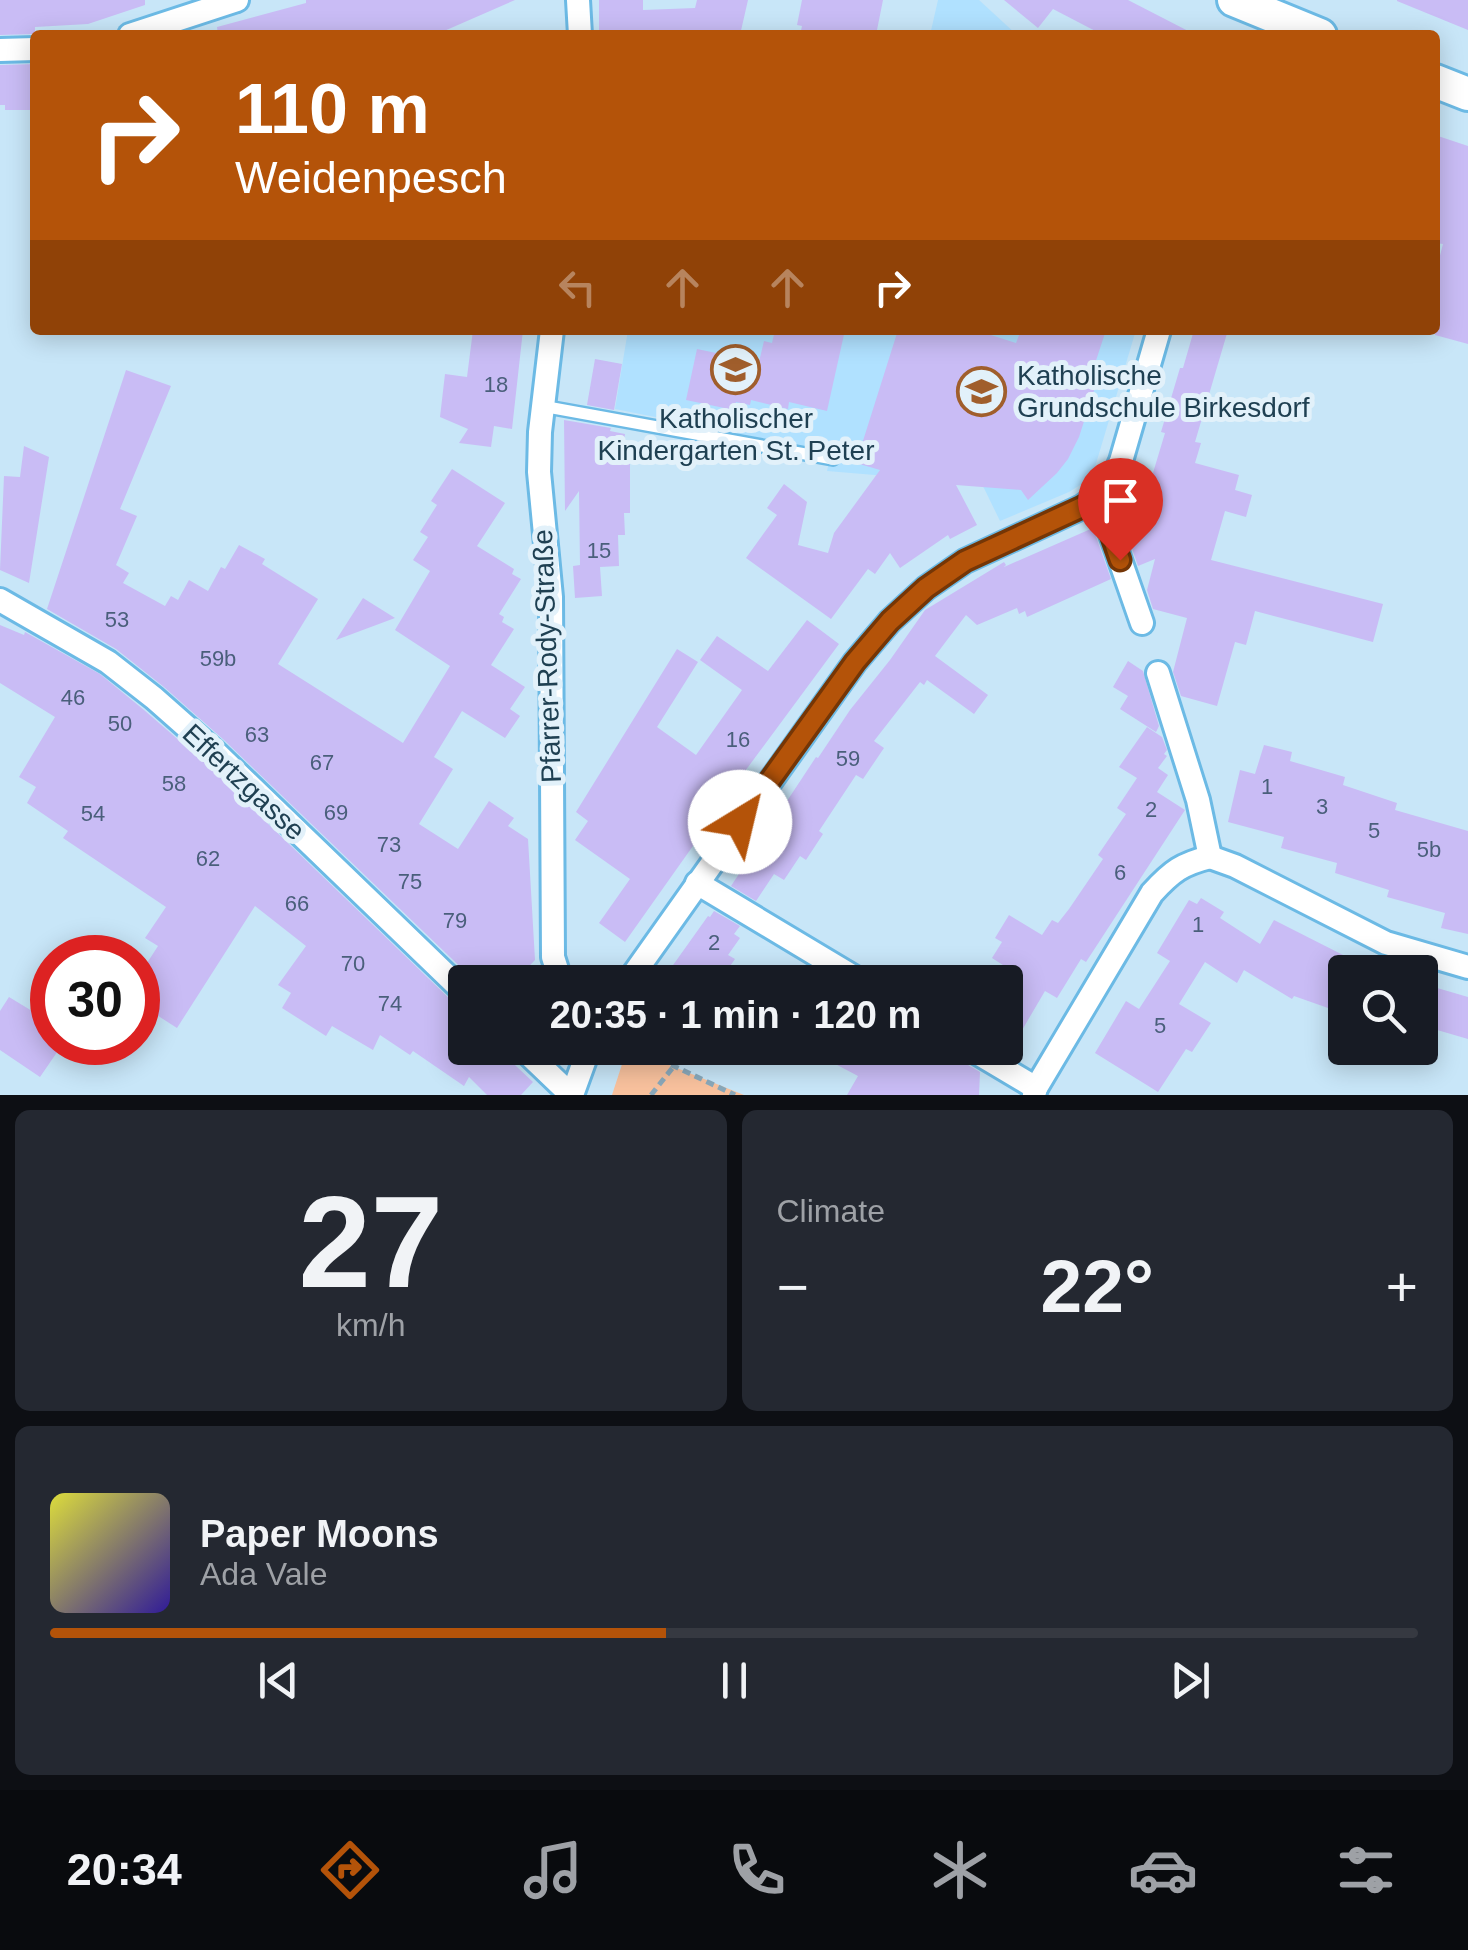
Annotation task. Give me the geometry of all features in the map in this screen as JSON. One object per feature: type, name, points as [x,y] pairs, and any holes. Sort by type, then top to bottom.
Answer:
[{"type":"street","points":[[145,30],[237,0]]},
{"type":"street","points":[[578,0],[580,30]]},
{"type":"street","points":[[1234,0],[1269,26]]},
{"type":"street","points":[[0,50],[30,49]]},
{"type":"street","points":[[1440,82],[1468,94]]},
{"type":"street","name":"Pfarrer-Rody-Straße","points":[[551,335],[539,472],[551,597],[556,965]]},
{"type":"street","points":[[640,965],[855,662],[890,621],[926,588],[965,561],[1082,507],[1109,488],[1122,461],[1158,335]]},
{"type":"street","points":[[1098,497],[1142,623]]},
{"type":"street","name":"Effertzgasse","points":[[0,600],[108,662],[154,698],[448,977]]},
{"type":"street","points":[[1158,673],[1198,800],[1210,857]]},
{"type":"street","points":[[996,1065],[1035,1091],[1152,893],[1187,862],[1210,857],[1386,943],[1468,968]]},
{"type":"street","points":[[697,882],[834,965]]},
{"type":"street","points":[[540,1065],[572,1095],[583,1065]]},
{"type":"lane","points":[[542,406],[833,460]]},
{"type":"path","points":[[651,1095],[674,1066],[734,1095]]},
{"type":"shaded area","points":[[938,0],[979,0],[1012,30],[931,30]]},
{"type":"shaded area","name":"Katholische Grundschule Birkesdorf","points":[[627,335],[1135,335],[1095,467],[1085,482],[1000,521],[982,484],[827,471],[831,452],[615,409]]},
{"type":"shaded area","points":[[622,1065],[669,1065],[744,1095],[612,1095]]},
{"type":"building","points":[[0,0],[145,0],[145,5],[88,24],[35,27],[30,34],[0,35]]},
{"type":"building","points":[[515,0],[446,30],[217,30],[306,3]]},
{"type":"building","points":[[599,0],[643,0],[643,10],[695,8],[697,0],[748,0],[741,30],[599,30]]},
{"type":"building","points":[[802,0],[883,0],[877,30],[801,30],[802,26],[797,25]]},
{"type":"building","points":[[1004,0],[1128,0],[1186,30],[1093,30],[1053,9],[1038,28]]},
{"type":"building","points":[[1468,0],[1468,30],[1397,1]]},
{"type":"building","points":[[30,64],[30,110],[5,110],[5,105],[0,105],[0,65]]},
{"type":"building","points":[[1440,137],[1468,146],[1468,344],[1435,335],[1440,335]]},
{"type":"building","points":[[472,335],[522,335],[512,429],[494,426],[491,447],[459,443],[468,429],[440,417],[445,374],[467,377]]},
{"type":"building","points":[[774,335],[844,335],[827,411],[789,402],[788,409],[751,400],[750,405],[736,402],[734,410],[686,400],[697,349],[759,362],[764,341],[772,343]]},
{"type":"building","name":"Katholische Grundschule Birkesdorf","points":[[896,335],[991,335],[1016,343],[1019,335],[1104,335],[1089,382],[1096,384],[1079,437],[1057,473],[1028,500],[1021,490],[956,485],[977,525],[950,539],[948,535],[900,568],[890,553],[875,574],[868,569],[831,619],[746,558],[777,515],[767,508],[784,484],[807,502],[798,545],[828,553],[834,533],[880,470],[856,463]]},
{"type":"building","points":[[1193,335],[1227,335],[1195,442],[1201,443],[1195,463],[1239,475],[1235,490],[1252,495],[1246,517],[1225,511],[1211,560],[1383,604],[1373,642],[1255,611],[1246,645],[1235,642],[1217,706],[1181,696],[1173,672],[1187,618],[1153,609],[1147,590],[1155,559],[1138,566],[1131,546],[1165,433],[1161,432]]},
{"type":"building","points":[[595,359],[622,364],[614,410],[587,405]]},
{"type":"building","points":[[126,370],[171,386],[120,509],[137,516],[116,565],[129,573],[123,583],[165,606],[171,596],[178,600],[189,580],[208,591],[239,545],[265,559],[262,564],[318,599],[278,664],[403,743],[450,666],[395,630],[430,571],[413,560],[428,537],[420,532],[437,505],[431,501],[452,469],[505,503],[477,546],[514,569],[512,574],[521,579],[499,614],[504,617],[502,622],[514,629],[491,665],[525,687],[510,709],[520,716],[505,738],[462,711],[434,757],[453,769],[419,824],[458,849],[489,801],[514,818],[508,826],[528,839],[535,960],[530,965],[458,965],[164,687],[116,649],[47,609]]},
{"type":"building","points":[[564,420],[625,434],[622,453],[630,453],[630,513],[624,513],[625,535],[618,535],[619,566],[600,567],[602,596],[575,598],[573,566],[580,565],[579,491],[565,511]]},
{"type":"building","points":[[24,446],[49,457],[29,583],[0,570],[4,476],[20,477]]},
{"type":"building","points":[[1093,528],[1111,579],[1027,617],[1025,611],[1019,614],[1017,608],[977,625],[966,615],[935,656],[988,695],[974,714],[927,680],[924,685],[920,682],[874,741],[884,748],[863,779],[856,775],[819,831],[823,834],[806,860],[800,856],[784,880],[774,874],[756,901],[731,886],[816,757],[925,610],[1004,562],[1004,567]]},
{"type":"building","points":[[363,598],[395,618],[336,640]]},
{"type":"building","points":[[807,620],[839,644],[734,786],[731,783],[696,832],[700,836],[625,942],[599,923],[630,879],[575,840],[588,821],[576,812],[677,649],[698,662],[657,727],[696,755],[742,690],[700,660],[717,636],[768,671]]},
{"type":"building","points":[[0,625],[24,635],[25,632],[100,674],[204,762],[448,997],[448,1065],[515,1065],[533,1082],[521,1095],[487,1095],[469,1077],[464,1086],[413,1051],[410,1055],[380,1035],[373,1050],[332,1026],[326,1036],[282,1008],[291,993],[278,985],[306,946],[255,906],[177,1028],[160,1017],[160,935],[147,935],[166,907],[63,838],[68,831],[27,803],[36,787],[19,777],[55,717],[0,683]]},
{"type":"building","points":[[1128,661],[1143,671],[1159,726],[1156,732],[1120,709],[1128,696],[1113,687]]},
{"type":"building","points":[[1147,727],[1162,737],[1167,750],[1158,768],[1168,775],[1157,792],[1185,810],[1086,962],[1081,959],[1057,998],[1045,991],[1023,1028],[1023,965],[1003,965],[992,958],[1002,942],[995,938],[1009,915],[1042,935],[1052,920],[1058,923],[1069,909],[1103,859],[1098,855],[1126,814],[1117,808],[1137,778],[1119,767]]},
{"type":"building","points":[[1264,745],[1292,752],[1290,761],[1345,777],[1343,785],[1397,803],[1395,810],[1468,831],[1468,934],[1441,928],[1445,913],[1387,897],[1389,890],[1335,873],[1337,863],[1281,848],[1284,837],[1228,822],[1240,770],[1255,774]]},
{"type":"building","points":[[1201,898],[1224,912],[1220,918],[1260,944],[1274,920],[1343,955],[1328,955],[1328,1008],[1294,996],[1292,999],[1244,970],[1237,983],[1205,962],[1179,1004],[1211,1023],[1192,1052],[1186,1049],[1158,1092],[1095,1053],[1126,1001],[1139,1009],[1170,961],[1157,953],[1189,900],[1197,904]]},
{"type":"building","points":[[714,911],[740,926],[734,934],[740,938],[728,955],[735,959],[731,965],[673,965],[708,916]]},
{"type":"building","points":[[1438,988],[1468,997],[1468,1039],[1438,1030]]},
{"type":"building","points":[[9,997],[30,1010],[30,1065],[48,1065],[40,1077],[0,1050],[0,1011]]},
{"type":"building","points":[[837,1065],[968,1065],[980,1072],[979,1095],[847,1095],[858,1076]]},
{"type":"place","name":"Katholischer Kindergarten St. Peter","points":[[736,370]]},
{"type":"place","name":"Katholische Grundschule Birkesdorf","points":[[982,391]]},
{"type":"route","points":[[740,822],[855,662],[890,621],[926,588],[965,561],[1098,497],[1120,560]]}]
